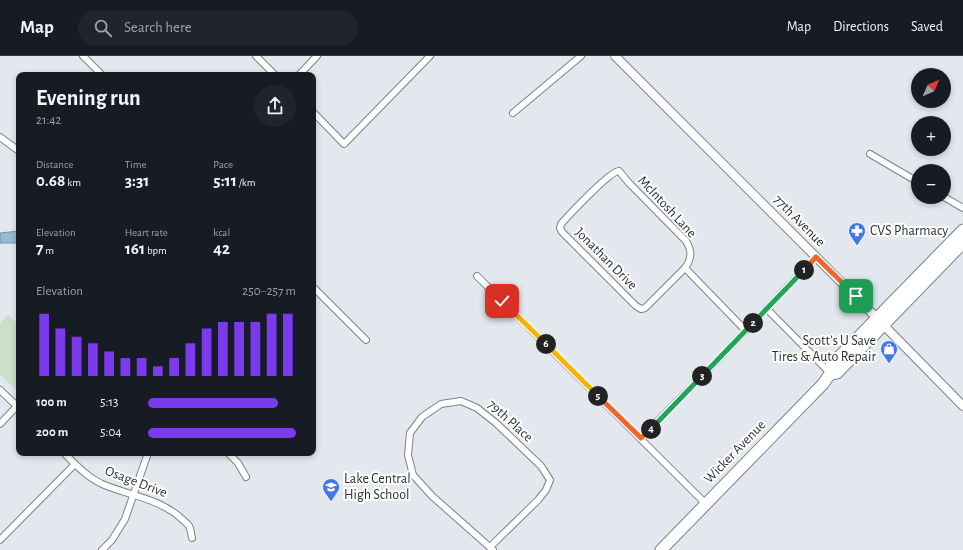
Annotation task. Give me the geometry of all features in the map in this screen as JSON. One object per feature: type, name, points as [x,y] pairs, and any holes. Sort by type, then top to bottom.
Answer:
[{"type":"highway","name":"Wicker Avenue","points":[[661,550],[823,384],[830,374],[837,373],[881,321],[963,230]]},
{"type":"highway","name":"Wicker Avenue","points":[[881,321],[963,243]]},
{"type":"street","points":[[83,56],[99,72]]},
{"type":"street","points":[[256,56],[272,72]]},
{"type":"street","points":[[302,72],[317,56]]},
{"type":"street","points":[[316,115],[344,144],[430,56]]},
{"type":"street","points":[[513,113],[581,56]]},
{"type":"street","name":"77th Avenue","points":[[615,56],[881,321],[963,406]]},
{"type":"street","points":[[0,137],[16,149]]},
{"type":"street","points":[[870,154],[911,178]]},
{"type":"street","name":"Mclntosh Lane","points":[[561,224],[606,179],[614,172],[619,171],[686,241],[690,247],[691,254],[689,262],[685,268]]},
{"type":"street","points":[[951,201],[963,208]]},
{"type":"street","name":"Jonathan Drive","points":[[561,224],[560,228],[562,232],[636,306],[641,309],[645,308],[685,268]]},
{"type":"street","points":[[641,438],[816,257]]},
{"type":"street","points":[[685,268],[746,331]]},
{"type":"street","points":[[477,276],[706,504]]},
{"type":"street","points":[[316,290],[366,340]]},
{"type":"street","points":[[767,309],[830,374]]},
{"type":"street","points":[[0,390],[16,405]]},
{"type":"street","name":"79th Place","points":[[461,401],[477,408],[496,423],[541,466],[550,480],[546,490],[538,500],[492,549],[432,496],[413,475],[408,455],[410,433],[422,417],[441,404],[461,401]]},
{"type":"street","points":[[0,424],[16,409]]},
{"type":"street","name":"Osage Drive","points":[[67,456],[84,472],[103,484],[158,503],[176,513],[190,527],[192,538]]},
{"type":"street","points":[[102,550],[112,540],[125,519],[147,456]]},
{"type":"street","points":[[231,456],[238,463],[246,477]]},
{"type":"street","points":[[0,540],[75,464]]},
{"type":"green space","points":[[8,315],[16,322],[16,390],[0,374],[0,323]]},
{"type":"water","points":[[16,231],[16,243],[0,243],[0,233]]},
{"type":"place","name":"CVS Pharmacy","points":[[857,246]]},
{"type":"place","name":"Scott's U Save Tires & Auto Repair","points":[[889,364]]},
{"type":"place","name":"Lake Central High School","points":[[331,502]]},
{"type":"route","points":[[502,301],[641,438],[816,257],[856,296]]}]
